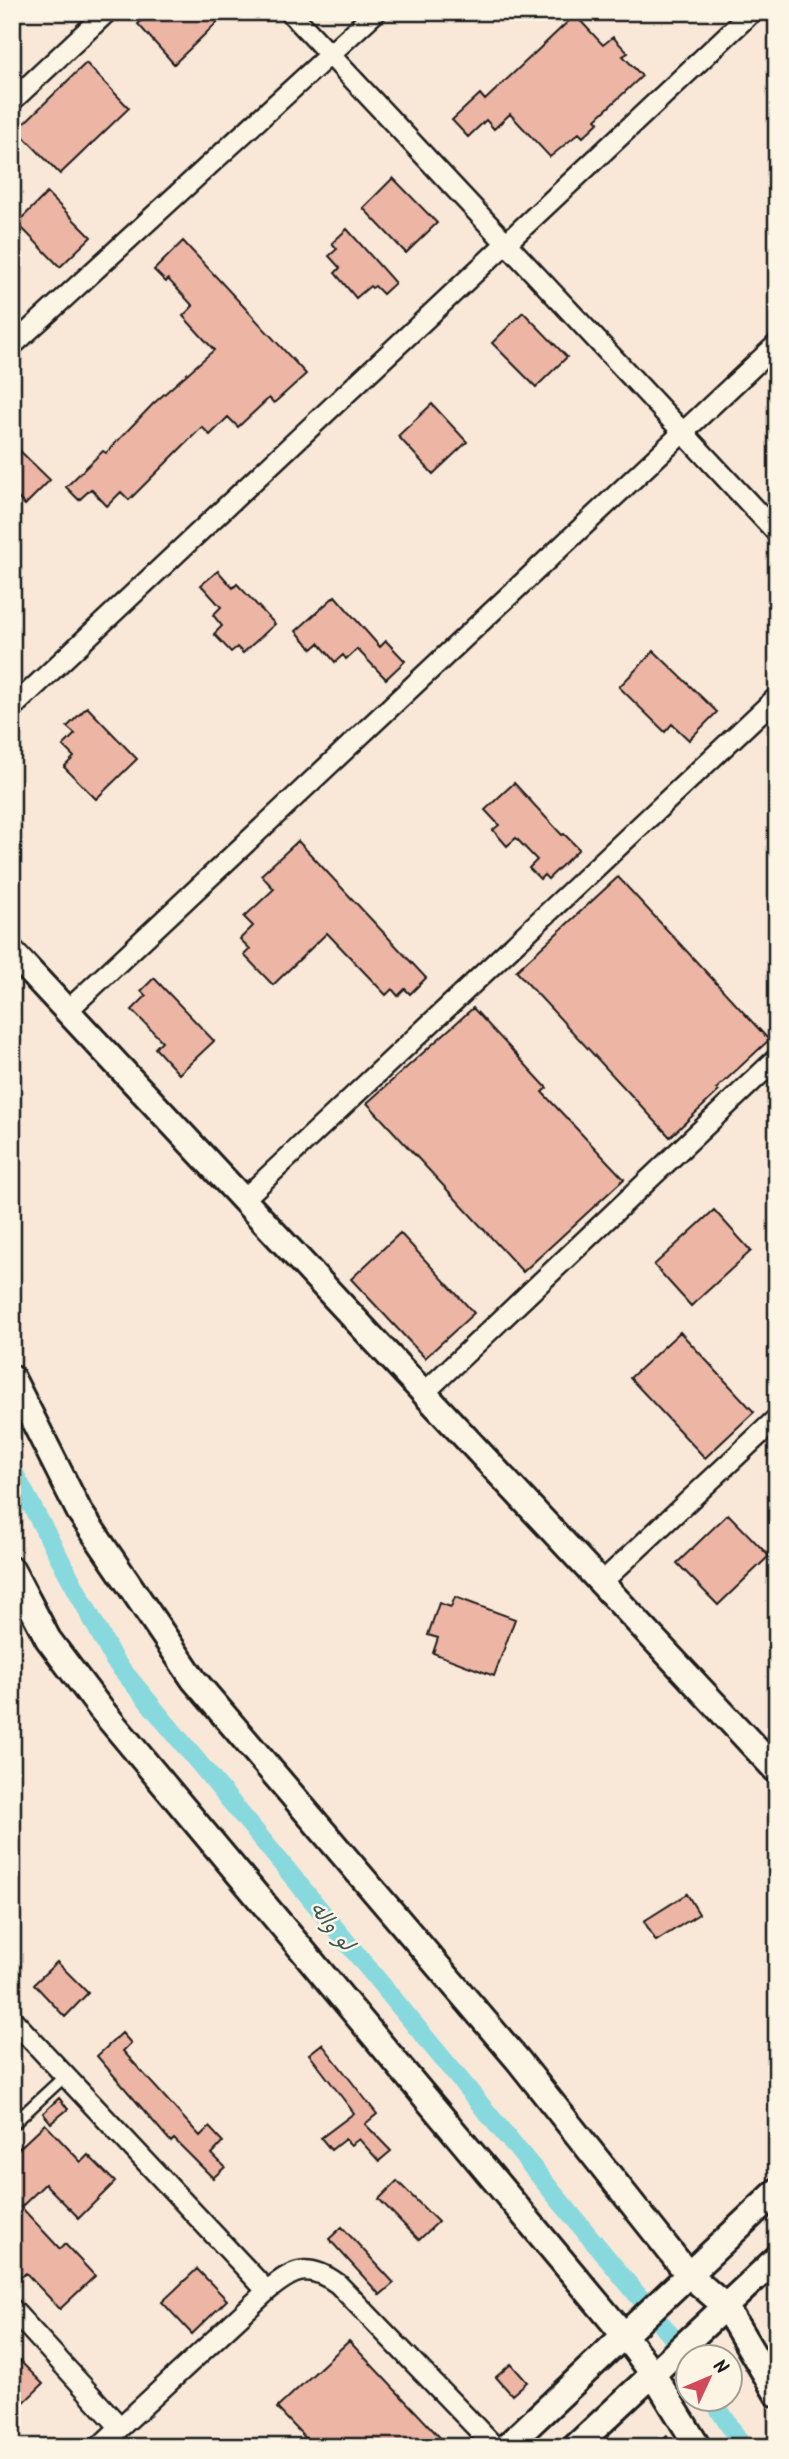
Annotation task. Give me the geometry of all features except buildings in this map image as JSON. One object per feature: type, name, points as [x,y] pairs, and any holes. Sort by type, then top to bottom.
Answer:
[{"type":"street","points":[[12,101],[107,12]]},
{"type":"street","points":[[290,12],[777,533]]},
{"type":"street","points":[[12,346],[376,12]]},
{"type":"street","points":[[12,708],[752,12]]},
{"type":"street","points":[[67,1011],[777,344]]},
{"type":"street","points":[[243,1200],[777,697]]},
{"type":"street","points":[[12,952],[777,1771]]},
{"type":"street","points":[[424,1392],[777,1058]]},
{"type":"street","points":[[12,1378],[79,1511],[194,1680],[519,2060],[682,2279],[720,2311],[777,2394]]},
{"type":"street","points":[[601,1583],[777,1418]]},
{"type":"street","points":[[12,1570],[48,1639],[100,1708],[630,2330],[659,2368],[698,2447]]},
{"type":"street","points":[[12,2019],[267,2291]]},
{"type":"street","points":[[506,2447],[777,2191]]},
{"type":"street","points":[[575,2447],[777,2258]]},
{"type":"street","points":[[99,2447],[267,2291],[286,2275],[309,2270],[322,2273],[338,2284],[495,2447]]},
{"type":"street","points":[[12,2309],[120,2427]]},
{"type":"lane","points":[[12,2125],[65,2076]]},
{"type":"waterway","name":"لو واله","points":[[12,1469],[114,1660],[677,2344]]},
{"type":"waterway","name":"لو واله","points":[[722,2414],[743,2447]]}]
